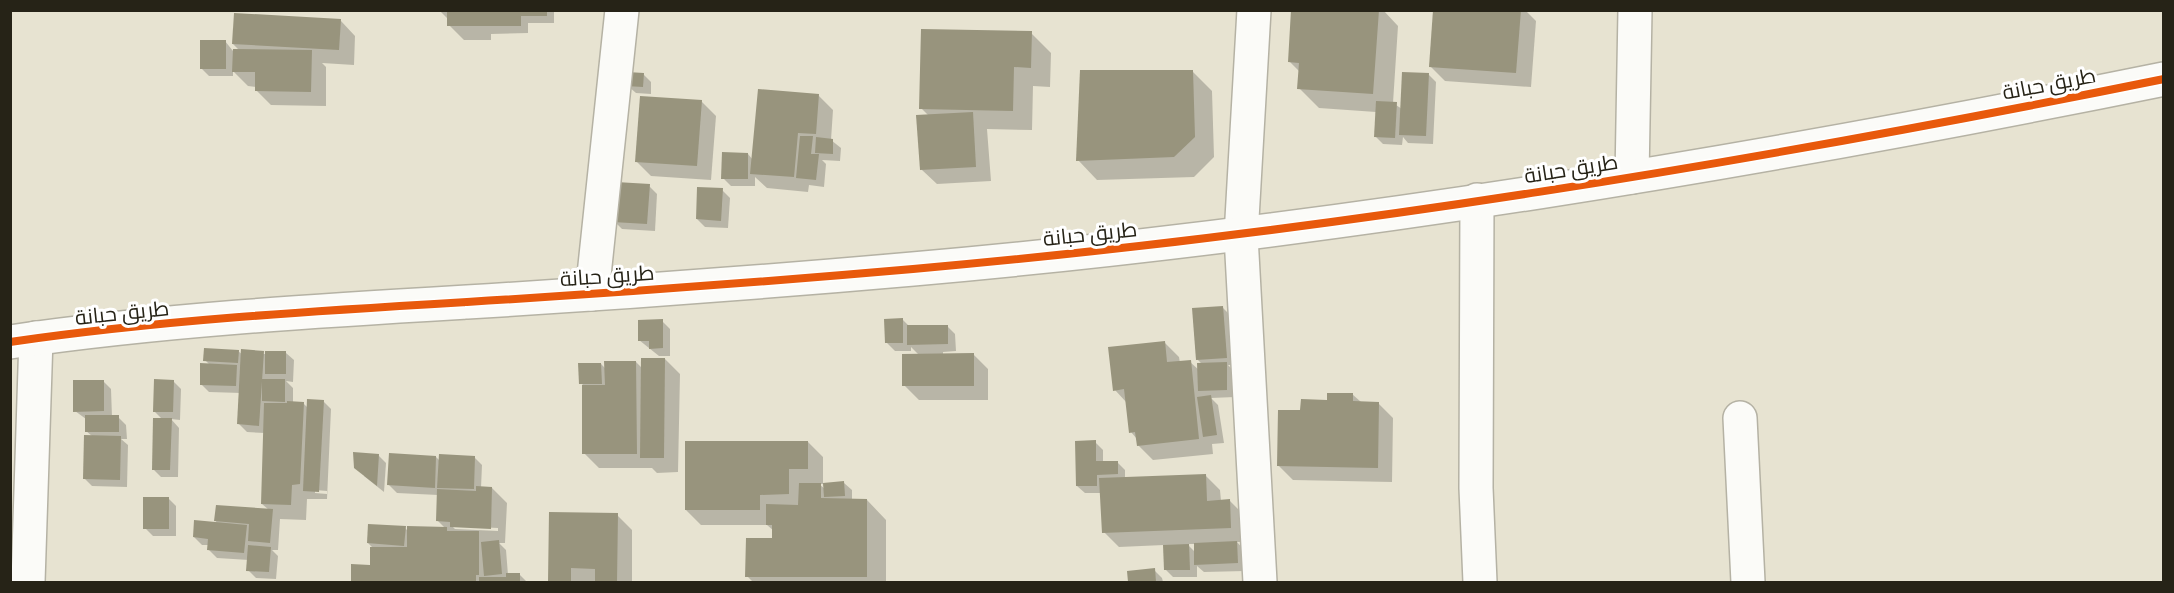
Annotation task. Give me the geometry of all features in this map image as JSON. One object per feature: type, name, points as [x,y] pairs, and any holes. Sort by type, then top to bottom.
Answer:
[{"type":"street","points":[[592,294],[622,10]]},
{"type":"street","points":[[1254,10],[1241,236],[1260,582]]},
{"type":"street","points":[[1632,177],[1635,10]]},
{"type":"street","name":"طريق حبانة","points":[[23,340],[289,313],[592,294],[914,269],[1241,236],[1632,177],[2163,79]]},
{"type":"street","points":[[1477,200],[1476,488],[1480,582]]},
{"type":"street","points":[[23,340],[28,582]]},
{"type":"street","points":[[1740,417],[1748,582]]},
{"type":"building","points":[[447,10],[547,10],[547,16],[521,16],[521,26],[447,26]]},
{"type":"building","points":[[1291,10],[1379,10],[1373,94],[1297,89],[1299,63],[1288,62]]},
{"type":"building","points":[[1433,10],[1521,10],[1516,73],[1429,67]]},
{"type":"building","points":[[234,13],[341,19],[339,50],[232,44]]},
{"type":"building","points":[[921,29],[1032,31],[1031,68],[1014,67],[1013,111],[919,109]]},
{"type":"building","points":[[200,40],[226,40],[226,69],[200,69]]},
{"type":"building","points":[[233,49],[312,50],[311,92],[255,91],[255,72],[232,72]]},
{"type":"building","points":[[1080,70],[1193,70],[1195,137],[1174,157],[1076,161]]},
{"type":"building","points":[[627,72],[644,73],[643,87],[626,86]]},
{"type":"building","points":[[1402,72],[1429,73],[1426,136],[1399,135]]},
{"type":"building","points":[[758,89],[819,94],[816,134],[798,133],[794,177],[750,174]]},
{"type":"building","points":[[640,96],[702,100],[697,166],[635,162]]},
{"type":"building","points":[[1376,101],[1397,102],[1395,138],[1374,137]]},
{"type":"building","points":[[973,112],[976,167],[920,170],[916,115]]},
{"type":"building","points":[[800,136],[813,136],[811,154],[819,154],[816,180],[796,178]]},
{"type":"building","points":[[816,137],[833,139],[833,154],[815,153]]},
{"type":"building","points":[[722,152],[748,153],[748,179],[721,179]]},
{"type":"building","points":[[616,182],[650,184],[647,224],[613,222]]},
{"type":"building","points":[[697,187],[723,188],[721,221],[696,219]]},
{"type":"building","points":[[1223,306],[1227,358],[1196,360],[1192,308]]},
{"type":"building","points":[[903,318],[903,343],[885,343],[884,319]]},
{"type":"building","points":[[663,319],[663,348],[649,349],[649,341],[638,341],[638,320]]},
{"type":"building","points":[[907,325],[948,325],[948,344],[907,345]]},
{"type":"building","points":[[1165,341],[1167,362],[1191,360],[1199,439],[1137,446],[1135,432],[1129,433],[1124,389],[1113,391],[1108,347]]},
{"type":"building","points":[[204,348],[239,350],[238,363],[203,361]]},
{"type":"building","points":[[241,349],[264,351],[259,426],[237,424]]},
{"type":"building","points":[[265,351],[286,351],[286,374],[265,374]]},
{"type":"building","points":[[974,353],[974,386],[902,386],[902,354]]},
{"type":"building","points":[[641,358],[665,358],[664,458],[640,458]]},
{"type":"building","points":[[604,361],[636,361],[637,454],[582,454],[582,385],[605,385]]},
{"type":"building","points":[[1227,362],[1227,390],[1198,391],[1197,363]]},
{"type":"building","points":[[200,363],[237,365],[236,386],[200,385]]},
{"type":"building","points":[[578,363],[601,363],[602,384],[579,384]]},
{"type":"building","points":[[154,379],[174,380],[173,412],[153,412]]},
{"type":"building","points":[[262,379],[285,379],[285,402],[262,401]]},
{"type":"building","points":[[73,380],[104,380],[104,411],[73,412]]},
{"type":"building","points":[[1327,393],[1353,393],[1353,401],[1379,402],[1378,468],[1277,466],[1278,410],[1300,410],[1301,399],[1327,400]]},
{"type":"building","points":[[1211,395],[1217,435],[1203,437],[1197,397]]},
{"type":"building","points":[[307,399],[324,400],[319,492],[303,491]]},
{"type":"building","points":[[287,401],[304,402],[300,484],[292,485],[291,505],[261,504],[264,403],[287,403]]},
{"type":"building","points":[[85,415],[119,415],[119,432],[85,432]]},
{"type":"building","points":[[153,418],[172,418],[170,470],[152,470]]},
{"type":"building","points":[[84,435],[121,436],[120,480],[83,479]]},
{"type":"building","points":[[1096,440],[1096,461],[1118,461],[1118,474],[1097,475],[1097,486],[1076,486],[1075,441]]},
{"type":"building","points":[[685,441],[808,441],[808,469],[789,469],[789,494],[760,495],[760,510],[685,510]]},
{"type":"building","points":[[353,452],[379,454],[377,486],[354,468]]},
{"type":"building","points":[[389,453],[436,456],[435,488],[387,485]]},
{"type":"building","points":[[439,454],[475,456],[474,489],[437,488]]},
{"type":"building","points":[[1206,474],[1207,501],[1230,499],[1231,528],[1102,533],[1099,478]]},
{"type":"building","points":[[844,481],[845,496],[824,497],[823,483]]},
{"type":"building","points":[[799,483],[821,483],[821,498],[867,499],[867,577],[745,577],[746,538],[772,538],[772,525],[766,525],[766,504],[798,505]]},
{"type":"building","points":[[476,486],[492,487],[491,529],[450,527],[450,522],[436,521],[437,489],[476,491]]},
{"type":"building","points":[[143,497],[169,497],[169,529],[143,529]]},
{"type":"building","points":[[216,505],[273,509],[270,543],[248,541],[249,524],[214,521]]},
{"type":"building","points":[[549,512],[618,513],[617,582],[595,582],[595,569],[571,568],[571,582],[548,582]]},
{"type":"building","points":[[194,520],[247,525],[244,553],[207,550],[208,539],[193,537]]},
{"type":"building","points":[[368,524],[406,526],[404,546],[367,543]]},
{"type":"building","points":[[407,526],[447,527],[447,531],[479,531],[479,575],[476,575],[476,582],[351,582],[351,564],[370,565],[370,547],[407,547]]},
{"type":"building","points":[[499,540],[502,574],[484,576],[481,542]]},
{"type":"building","points":[[1237,541],[1238,563],[1194,565],[1194,543]]},
{"type":"building","points":[[1189,544],[1190,570],[1164,570],[1163,545]]},
{"type":"building","points":[[248,545],[271,547],[269,572],[246,571]]},
{"type":"building","points":[[1155,568],[1156,582],[1128,582],[1127,571]]},
{"type":"building","points":[[506,573],[520,573],[520,582],[479,582],[479,577],[506,577]]},
{"type":"cycle path","points":[[10,342],[238,317],[634,291],[913,269],[1227,236],[1541,192],[1697,166],[2009,110],[2164,79]]}]
